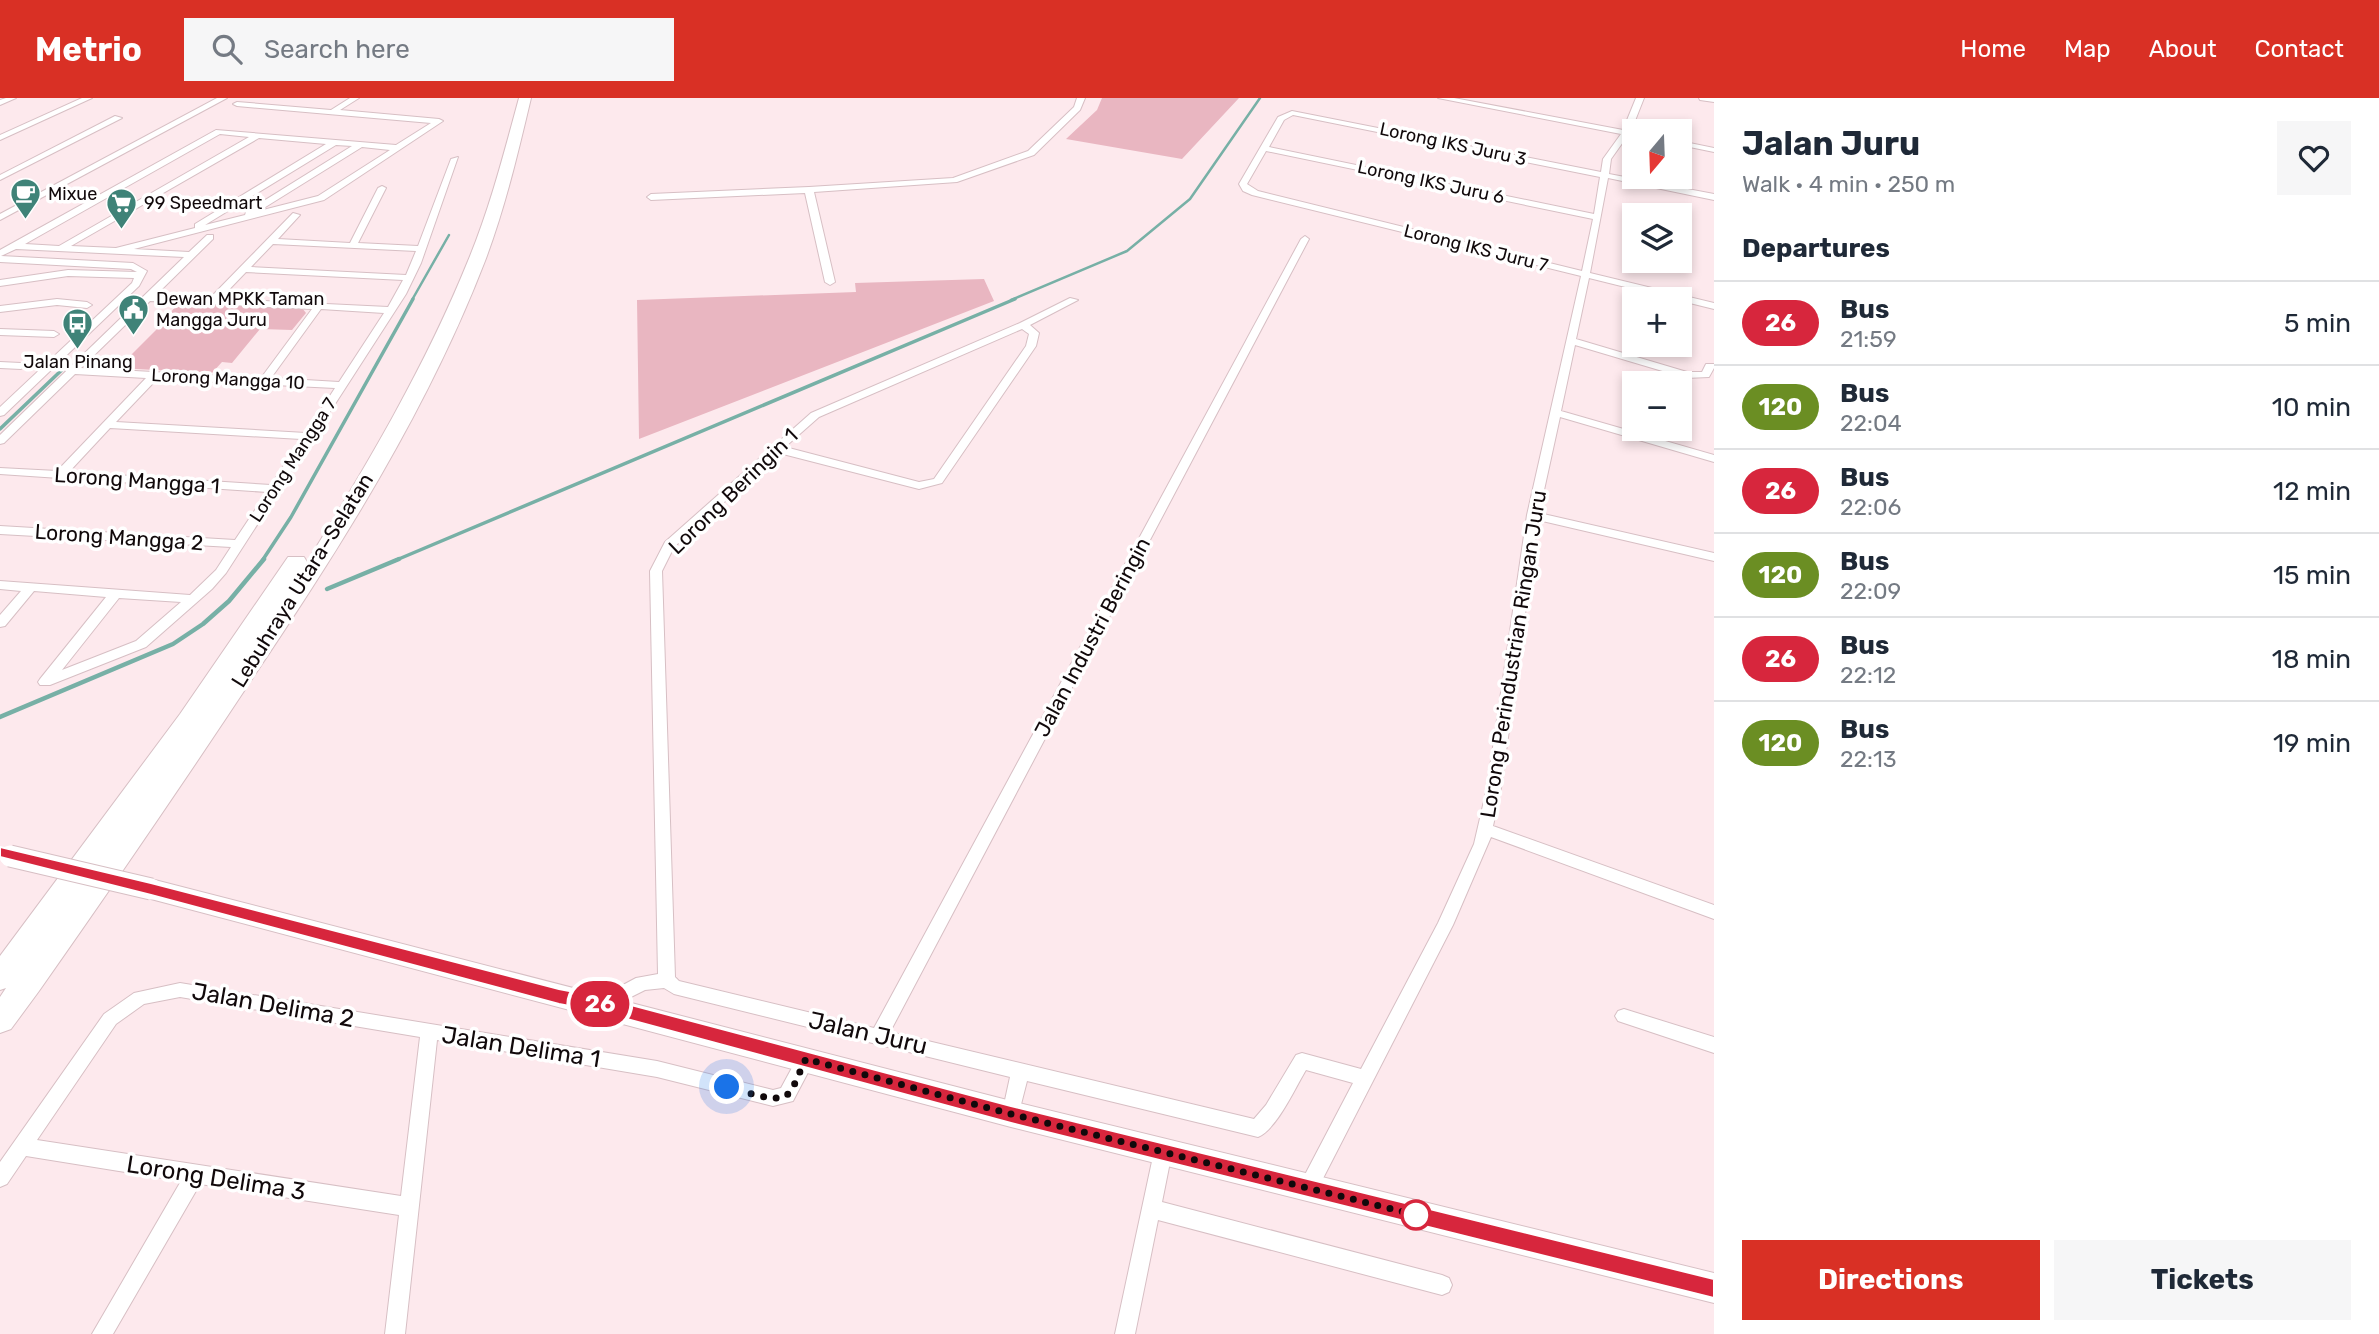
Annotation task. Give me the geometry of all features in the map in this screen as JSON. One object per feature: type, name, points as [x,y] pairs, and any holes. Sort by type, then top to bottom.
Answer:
[{"type":"highway","name":"Lebuhraya Utara–Selatan","points":[[0,978],[229,664],[303,552],[368,443],[458,270],[488,190],[513,98]]},
{"type":"highway","name":"Lebuhraya Utara–Selatan","points":[[0,1020],[122,851],[251,663],[387,442],[442,338],[477,258],[502,188],[525,98]]},
{"type":"main road","name":"Jalan Juru","points":[[5,854],[151,889],[559,996],[601,1004],[1011,1114],[1714,1288]]},
{"type":"street","points":[[0,103],[12,98]]},
{"type":"street","points":[[0,138],[88,98]]},
{"type":"street","points":[[0,217],[223,98]]},
{"type":"street","points":[[332,112],[355,98]]},
{"type":"street","points":[[650,197],[954,180],[1031,153],[1077,108],[1081,98]]},
{"type":"street","points":[[1442,98],[1622,132]]},
{"type":"street","name":"Lorong Perindustrian Ringan Juru","points":[[1634,119],[1640,98]]},
{"type":"street","points":[[1703,98],[1714,100]]},
{"type":"street","points":[[117,251],[321,198],[439,121],[237,104]]},
{"type":"street","name":"Lorong IKS Juru 3","points":[[1264,148],[1281,119],[1292,113],[1302,113],[1714,197]]},
{"type":"street","points":[[0,178],[118,118]]},
{"type":"street","points":[[0,256],[219,132],[398,148]]},
{"type":"street","points":[[61,248],[258,135]]},
{"type":"street","points":[[185,234],[335,142]]},
{"type":"street","name":"Lorong Perindustrian Ringan Juru","points":[[1308,1188],[1445,925],[1482,844],[1494,788],[1533,515],[1598,217],[1607,159],[1622,143]]},
{"type":"street","points":[[238,221],[360,145]]},
{"type":"street","points":[[1692,145],[1714,150]]},
{"type":"street","name":"Lorong IKS Juru 7","points":[[1264,148],[1243,184],[1246,189],[1255,193],[1714,306]]},
{"type":"street","name":"Lorong IKS Juru 6","points":[[1264,148],[1598,217]]},
{"type":"street","name":"Lorong Mangga 7","points":[[116,593],[45,682],[141,644],[220,573],[391,310],[409,278],[454,159]]},
{"type":"street","points":[[353,245],[382,188]]},
{"type":"street","points":[[809,190],[830,282]]},
{"type":"street","points":[[213,301],[296,215]]},
{"type":"street","points":[[0,441],[210,237]]},
{"type":"street","name":"Jalan Industri Beringin","points":[[879,1035],[1305,239]]},
{"type":"street","points":[[271,241],[419,249]]},
{"type":"street","points":[[144,252],[145,246],[151,242]]},
{"type":"street","points":[[0,245],[191,255]]},
{"type":"street","points":[[0,256],[133,266],[141,270],[142,275]]},
{"type":"street","points":[[244,269],[409,278]]},
{"type":"street","points":[[0,291],[0,282],[68,273],[142,275]]},
{"type":"street","points":[[0,413],[136,284],[142,275]]},
{"type":"street","points":[[147,298],[391,310]]},
{"type":"street","name":"Lorong Beringin 1","points":[[667,980],[656,571],[669,545],[815,415],[1023,325],[1073,300]]},
{"type":"street","points":[[0,309],[57,302],[87,304]]},
{"type":"street","points":[[264,381],[319,306]]},
{"type":"street","points":[[775,448],[919,486],[938,481],[1031,346],[1034,333],[1023,325]]},
{"type":"street","points":[[0,332],[54,334]]},
{"type":"street","points":[[1572,341],[1686,375],[1705,375],[1710,366]]},
{"type":"street","points":[[0,365],[21,366]]},
{"type":"street","name":"Lorong Mangga 10","points":[[72,371],[342,385]]},
{"type":"street","points":[[59,475],[155,375]]},
{"type":"street","points":[[1557,413],[1714,459]]},
{"type":"street","points":[[107,425],[308,436]]},
{"type":"street","name":"Lorong Mangga 1","points":[[0,471],[274,489]]},
{"type":"street","points":[[1533,515],[1714,557]]},
{"type":"street","name":"Lorong Mangga 2","points":[[0,530],[238,544]]},
{"type":"street","points":[[0,585],[193,599]]},
{"type":"street","points":[[0,623],[31,587]]},
{"type":"street","points":[[1485,829],[1714,912]]},
{"type":"street","points":[[601,1004],[642,982],[667,980]]},
{"type":"street","name":"Jalan Juru","points":[[667,980],[674,987],[1258,1128],[1272,1111],[1302,1061],[1364,1078]]},
{"type":"street","name":"Jalan Delima 2","points":[[0,1178],[110,1019],[140,998],[180,990],[429,1033]]},
{"type":"street","points":[[1624,1016],[1714,1045]]},
{"type":"street","name":"Jalan Delima 1","points":[[395,1334],[429,1033],[657,1069],[773,1098],[787,1095],[806,1059]]},
{"type":"street","points":[[1011,1114],[1020,1070]]},
{"type":"street","name":"Lorong Delima 3","points":[[22,1147],[194,1176],[410,1207]]},
{"type":"street","points":[[1125,1334],[1163,1152]]},
{"type":"street","points":[[102,1334],[194,1176]]},
{"type":"street","points":[[1151,1209],[1442,1285]]},
{"type":"shaded area","points":[[1102,98],[1239,98],[1182,159],[1066,139],[1097,110]]},
{"type":"shaded area","points":[[984,279],[994,301],[639,439],[637,300],[856,292],[855,283]]},
{"type":"shaded area","points":[[179,302],[302,308],[306,313],[292,330],[260,329],[232,363],[222,362],[212,373],[118,368],[159,327]]},
{"type":"waterway","points":[[1011,300],[1127,251],[1190,199],[1260,98]]},
{"type":"waterway","points":[[412,300],[449,235]]},
{"type":"waterway","points":[[262,561],[291,517],[413,299]]},
{"type":"waterway","points":[[394,561],[1015,299]]},
{"type":"waterway","points":[[0,429],[68,364]]},
{"type":"waterway","points":[[0,717],[173,644],[203,624],[229,601],[264,559]]},
{"type":"waterway","points":[[327,589],[399,559]]},
{"type":"bus line","name":"26","points":[[0,853],[151,889],[559,996],[601,1004],[1011,1114],[1714,1288]]},
{"type":"place","name":"Mixue","points":[[25,221]]},
{"type":"place","name":"99 Speedmart","points":[[121,230]]},
{"type":"place","name":"Dewan MPKK Taman Mangga Juru","points":[[133,336]]},
{"type":"place","name":"Jalan Pinang","points":[[78,351]]},
{"type":"route","points":[[727,1087],[778,1099],[790,1091],[806,1059],[1011,1114],[1416,1215]]}]
